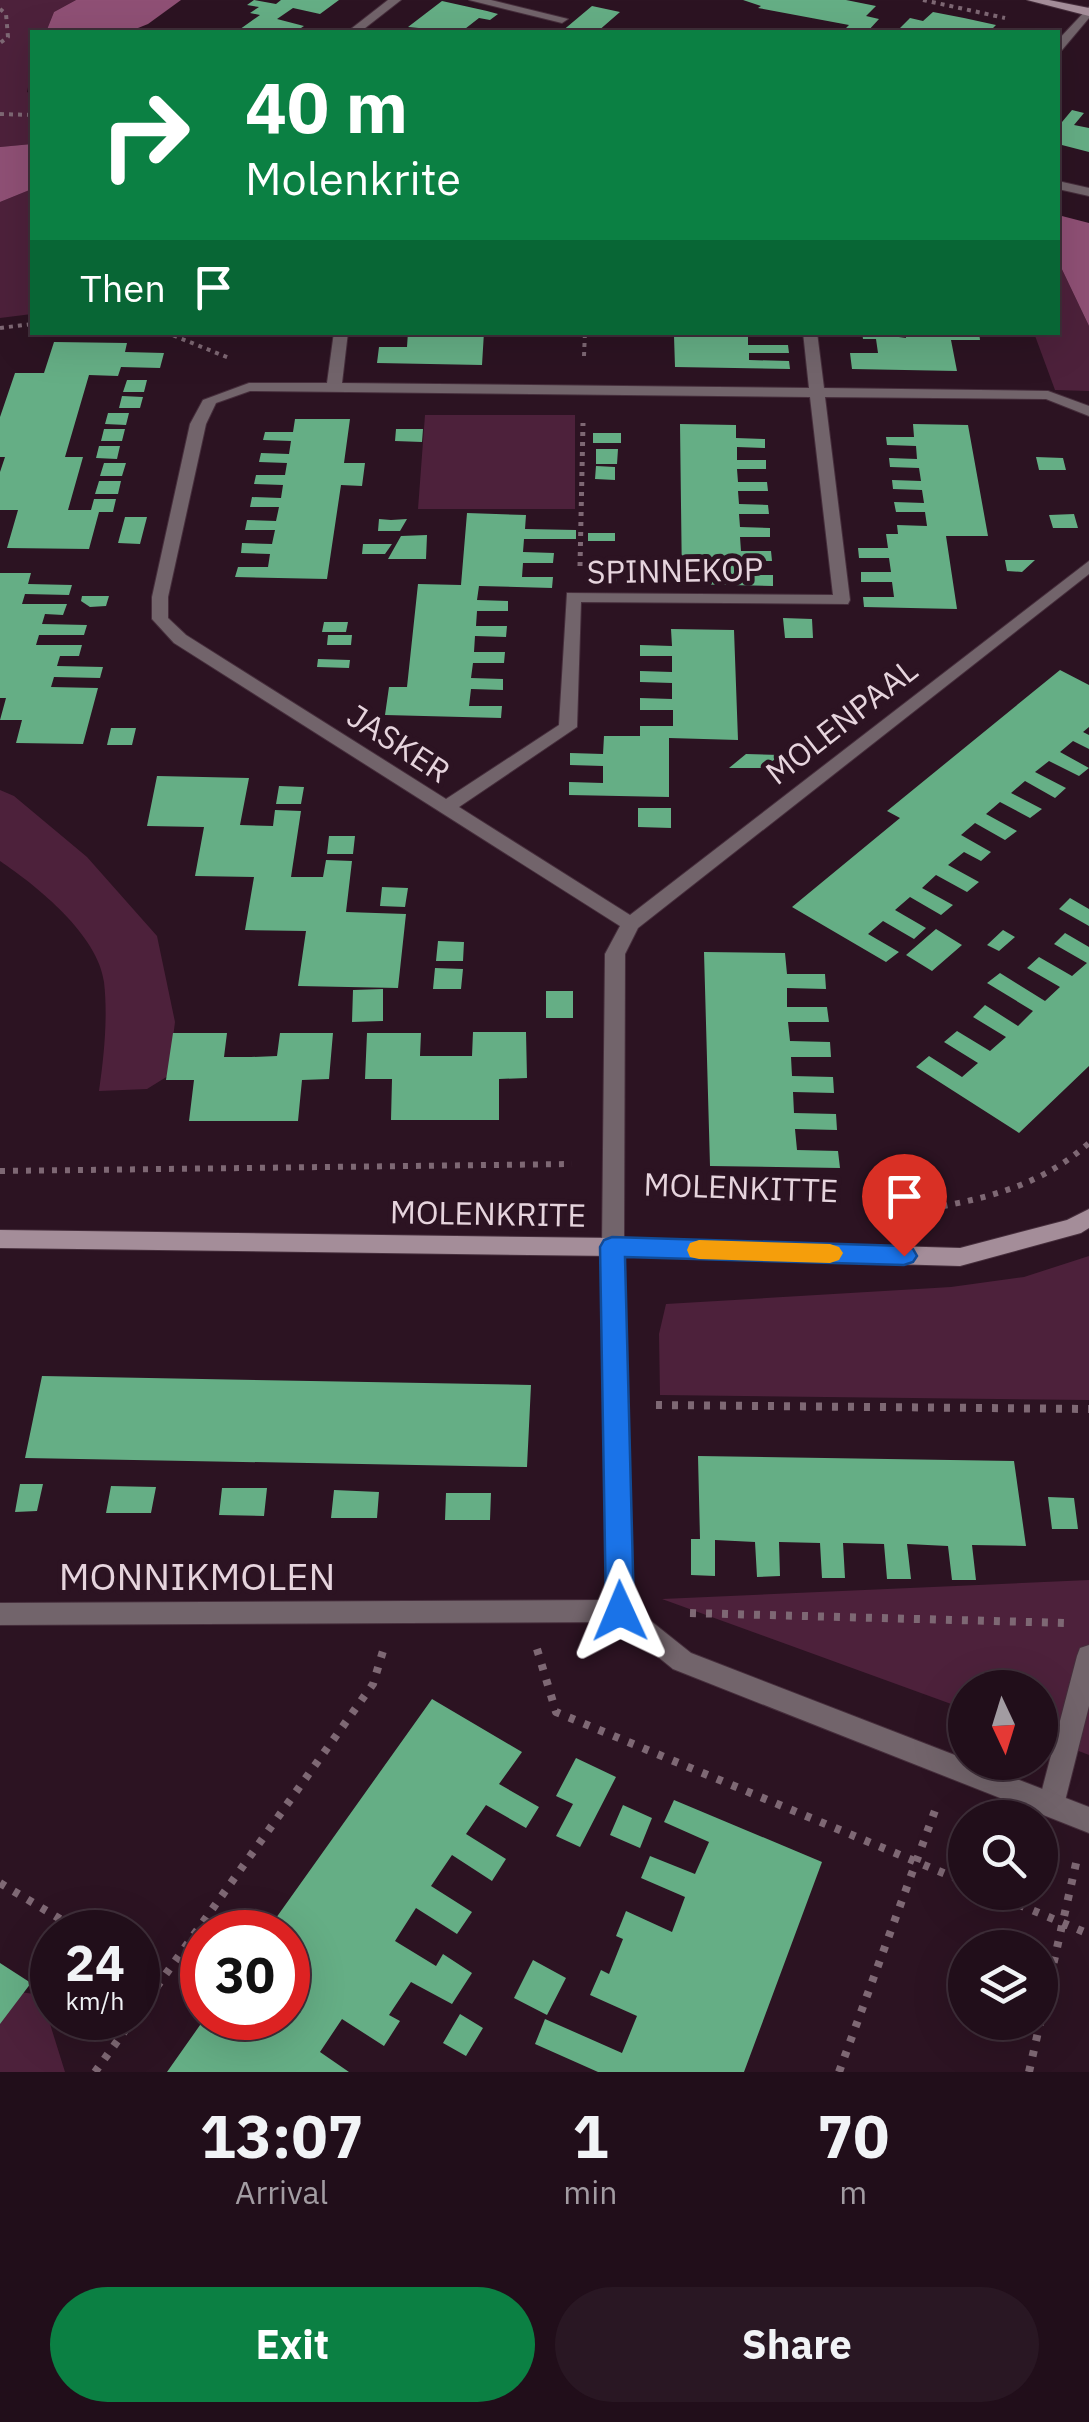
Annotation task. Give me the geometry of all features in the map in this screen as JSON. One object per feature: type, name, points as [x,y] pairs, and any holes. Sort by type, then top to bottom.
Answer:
[{"type":"street","points":[[356,30],[395,0]]},
{"type":"street","points":[[475,0],[562,19]]},
{"type":"street","points":[[1033,0],[1089,11]]},
{"type":"street","points":[[1060,44],[1089,11]]},
{"type":"street","points":[[1060,185],[1089,192]]},
{"type":"street","points":[[334,387],[341,335]]},
{"type":"street","points":[[810,335],[816,394]]},
{"type":"street","name":"JASKER","points":[[631,924],[180,639],[160,619],[160,597],[198,424],[210,400],[248,388],[334,387],[1048,395],[1089,411]]},
{"type":"street","name":"SPINNEKOP","points":[[445,808],[568,727],[573,598],[842,600],[816,394]]},
{"type":"street","name":"MOLENPAAL","points":[[631,924],[1089,566]]},
{"type":"street","points":[[631,924],[615,954],[612,1247],[620,1611],[682,1661],[948,1765]]},
{"type":"street","name":"MOLENKRITE","points":[[0,1240],[612,1247],[960,1257],[1074,1226],[1089,1218]]},
{"type":"street","name":"MONNIKMOLEN","points":[[0,1614],[620,1611]]},
{"type":"street","points":[[1052,1800],[1089,1656]]},
{"type":"street","points":[[987,1780],[1038,1800]]},
{"type":"street","points":[[1058,1808],[1087,1819]]},
{"type":"path","points":[[0,10],[6,14],[8,37],[0,43]]},
{"type":"path","points":[[0,114],[30,115]]},
{"type":"path","points":[[0,328],[30,324]]},
{"type":"path","points":[[580,597],[583,390]]},
{"type":"path","points":[[898,1214],[1017,1192],[1064,1168],[1089,1144]]},
{"type":"path","points":[[0,1172],[613,1163]]},
{"type":"path","points":[[616,1405],[1088,1406]]},
{"type":"path","points":[[526,1610],[556,1712],[948,1875]]},
{"type":"path","points":[[161,1981],[373,1684],[394,1611]]},
{"type":"path","points":[[620,1611],[1089,1624]]},
{"type":"path","points":[[839,2072],[948,1774]]},
{"type":"path","points":[[1029,2072],[1087,1819]]},
{"type":"path","points":[[0,1882],[46,1910]]},
{"type":"path","points":[[1031,1910],[1089,1934]]},
{"type":"path","points":[[96,2072],[118,2040]]},
{"type":"shaded area","points":[[0,0],[76,0],[54,12],[47,30],[30,30],[30,144],[0,147]]},
{"type":"shaded area","points":[[76,0],[181,0],[133,30],[47,30],[54,12]]},
{"type":"shaded area","points":[[30,144],[30,190],[0,202],[0,147]]},
{"type":"shaded area","points":[[30,190],[30,314],[0,318],[0,202]]},
{"type":"shaded area","points":[[1060,216],[1089,223],[1089,326],[1060,265]]},
{"type":"shaded area","points":[[1060,265],[1089,326],[1089,391],[1055,390],[1035,335],[1060,335]]},
{"type":"shaded area","points":[[425,415],[575,415],[575,509],[418,509]]},
{"type":"shaded area","points":[[0,790],[14,796],[87,857],[157,936],[175,1022],[168,1076],[147,1089],[99,1091],[106,1009],[99,964],[64,913],[0,861]]},
{"type":"shaded area","points":[[1089,1256],[1089,1400],[660,1395],[659,1334],[666,1304],[951,1287],[1024,1277]]},
{"type":"shaded area","points":[[1089,1580],[1089,1755],[1058,1743],[1058,1670],[948,1670],[948,1703],[662,1599]]},
{"type":"shaded area","points":[[13,1991],[30,1993],[30,2040],[55,2040],[65,2072],[0,2072],[0,2000]]},
{"type":"building","points":[[254,0],[276,4],[281,0],[339,0],[320,14],[293,8],[277,19],[304,26],[298,30],[239,30],[260,15],[250,13],[259,7],[247,5]]},
{"type":"building","points":[[743,0],[846,0],[876,6],[866,16],[879,19],[869,30],[856,30],[846,28],[849,25],[758,8],[761,6]]},
{"type":"building","points":[[442,1],[498,14],[490,20],[479,18],[464,30],[408,27]]},
{"type":"building","points":[[592,6],[620,12],[599,30],[563,30]]},
{"type":"building","points":[[933,12],[996,25],[991,30],[898,30],[910,18],[923,21]]},
{"type":"building","points":[[1072,110],[1084,113],[1074,125],[1089,128],[1089,152],[1060,145],[1062,122]]},
{"type":"building","points":[[408,335],[484,335],[482,365],[377,363],[379,347],[407,347]]},
{"type":"building","points":[[761,335],[748,337],[748,345],[788,345],[789,353],[749,353],[749,360],[789,361],[790,369],[675,367],[674,336],[640,336]]},
{"type":"building","points":[[862,335],[979,335],[980,340],[951,340],[957,371],[852,369],[850,353],[878,353],[876,339],[863,339]]},
{"type":"building","points":[[54,342],[127,343],[125,352],[164,353],[160,368],[121,367],[118,376],[89,375],[65,457],[83,457],[68,510],[91,510],[94,499],[116,499],[113,512],[99,512],[89,549],[7,548],[18,510],[0,510],[0,472],[5,457],[0,457],[0,417],[15,373],[44,373]]},
{"type":"building","points":[[127,380],[147,380],[144,392],[123,392]]},
{"type":"building","points":[[122,396],[143,397],[140,408],[119,408]]},
{"type":"building","points":[[108,413],[129,413],[126,425],[105,424]]},
{"type":"building","points":[[295,419],[350,419],[344,463],[365,463],[362,486],[341,485],[327,579],[235,577],[238,567],[268,567],[270,554],[241,553],[242,543],[272,544],[275,530],[245,530],[247,520],[276,521],[279,507],[250,507],[252,497],[281,498],[283,485],[254,484],[256,475],[285,475],[287,463],[259,462],[261,453],[289,454],[291,441],[263,440],[265,432],[293,432]]},
{"type":"building","points":[[680,424],[736,425],[736,438],[765,439],[765,448],[737,447],[737,460],[766,460],[766,469],[737,469],[738,482],[767,482],[768,491],[738,491],[739,504],[768,505],[769,514],[739,514],[740,527],[770,528],[770,537],[740,537],[741,551],[771,551],[772,561],[742,561],[742,575],[773,575],[773,586],[682,584]]},
{"type":"building","points":[[913,424],[968,425],[988,536],[946,536],[957,609],[864,607],[863,597],[894,597],[892,582],[861,582],[861,572],[891,572],[889,558],[859,558],[858,548],[888,548],[886,534],[898,534],[897,525],[927,526],[925,512],[896,512],[894,502],[924,503],[922,490],[893,489],[892,480],[921,481],[919,468],[890,467],[889,458],[917,459],[916,446],[887,445],[886,437],[914,437]]},
{"type":"building","points":[[104,429],[125,429],[122,441],[101,441]]},
{"type":"building","points":[[396,429],[423,429],[422,442],[395,441]]},
{"type":"building","points":[[593,433],[621,433],[621,443],[593,443]]},
{"type":"building","points":[[99,446],[120,446],[117,459],[96,458]]},
{"type":"building","points":[[596,449],[618,449],[617,464],[596,464]]},
{"type":"building","points":[[1036,457],[1063,458],[1066,470],[1039,470]]},
{"type":"building","points":[[104,463],[126,463],[122,476],[100,476]]},
{"type":"building","points":[[596,466],[615,467],[615,480],[595,479]]},
{"type":"building","points":[[99,481],[121,481],[118,494],[95,494]]},
{"type":"building","points":[[467,513],[526,515],[525,529],[576,530],[576,539],[524,539],[523,552],[554,553],[553,563],[523,563],[522,577],[553,577],[552,588],[479,586],[477,600],[508,601],[508,611],[477,611],[476,626],[507,626],[506,637],[475,636],[474,652],[505,652],[504,663],[473,663],[471,678],[503,679],[503,690],[471,689],[469,706],[502,706],[501,718],[385,715],[389,687],[407,687],[418,584],[461,585]]},
{"type":"building","points":[[1074,514],[1078,528],[1053,528],[1049,515]]},
{"type":"building","points":[[125,517],[147,517],[140,544],[118,543]]},
{"type":"building","points":[[379,519],[407,519],[400,531],[378,531]]},
{"type":"building","points":[[588,533],[615,533],[615,541],[588,541]]},
{"type":"building","points":[[427,535],[426,559],[388,559],[401,536]]},
{"type":"building","points":[[363,544],[392,544],[385,554],[362,554]]},
{"type":"building","points":[[1005,560],[1035,560],[1022,572],[1007,571]]},
{"type":"building","points":[[590,564],[617,564],[616,583],[590,583]]},
{"type":"building","points":[[0,573],[31,573],[28,584],[72,585],[69,595],[25,594],[22,604],[67,604],[63,615],[45,614],[42,624],[87,625],[84,635],[39,635],[36,645],[82,645],[79,656],[60,656],[57,666],[103,667],[100,678],[54,677],[51,687],[98,688],[83,744],[16,743],[22,720],[0,720],[6,698],[0,698]]},
{"type":"building","points":[[82,596],[109,596],[106,606],[90,607],[81,601]]},
{"type":"building","points":[[783,618],[812,619],[813,638],[785,638]]},
{"type":"building","points":[[324,622],[348,622],[346,632],[322,632]]},
{"type":"building","points":[[671,629],[734,630],[738,740],[669,738],[669,797],[569,795],[569,782],[603,783],[603,766],[570,765],[570,753],[603,754],[604,736],[640,736],[640,726],[673,726],[673,710],[640,710],[640,698],[672,699],[672,683],[640,682],[640,671],[672,672],[672,656],[640,656],[640,645],[672,646]]},
{"type":"building","points":[[328,635],[352,635],[351,645],[327,645]]},
{"type":"building","points":[[318,659],[350,660],[349,668],[317,667]]},
{"type":"building","points":[[1060,670],[1089,685],[1089,727],[1083,732],[1089,735],[1089,749],[1073,741],[1060,752],[1089,768],[1079,776],[1049,761],[1035,772],[1066,788],[1055,798],[1025,781],[1011,793],[1042,809],[1030,818],[1000,802],[986,814],[1017,831],[1005,840],[975,823],[961,835],[991,852],[981,861],[964,852],[948,865],[979,882],[967,892],[936,875],[922,888],[953,905],[941,915],[910,897],[895,910],[926,928],[914,939],[883,921],[868,934],[899,952],[886,962],[792,907],[900,818],[887,811]]},
{"type":"building","points":[[111,728],[136,728],[132,745],[107,745]]},
{"type":"building","points":[[746,754],[780,755],[764,768],[729,768]]},
{"type":"building","points":[[157,776],[249,778],[240,825],[273,826],[275,810],[301,811],[291,877],[323,877],[326,860],[352,861],[346,912],[406,914],[398,988],[298,986],[306,931],[245,930],[254,877],[195,876],[204,827],[147,826]]},
{"type":"building","points":[[279,786],[304,787],[301,804],[276,804]]},
{"type":"building","points":[[638,808],[671,808],[671,828],[638,827]]},
{"type":"building","points":[[329,836],[355,836],[353,854],[327,854]]},
{"type":"building","points":[[382,887],[408,888],[405,907],[380,906]]},
{"type":"building","points":[[1070,898],[1089,909],[1089,926],[1059,909]]},
{"type":"building","points":[[936,929],[962,945],[932,971],[906,955]]},
{"type":"building","points":[[1003,930],[1015,937],[999,951],[987,945]]},
{"type":"building","points":[[1065,933],[1089,947],[1089,1066],[1019,1133],[916,1067],[929,1056],[962,1077],[978,1063],[944,1042],[957,1031],[990,1051],[1006,1037],[973,1017],[985,1005],[1018,1026],[1033,1011],[987,983],[1000,973],[1045,1001],[1060,987],[1027,968],[1039,957],[1072,976],[1087,963],[1054,944]]},
{"type":"building","points":[[438,941],[464,942],[463,961],[436,961]]},
{"type":"building","points":[[704,952],[785,953],[787,974],[825,974],[826,989],[787,988],[787,1007],[827,1007],[829,1022],[788,1022],[790,1041],[830,1042],[831,1057],[791,1057],[792,1076],[833,1077],[834,1093],[793,1092],[794,1113],[836,1114],[837,1130],[795,1129],[797,1150],[838,1151],[840,1168],[710,1166]]},
{"type":"building","points":[[435,968],[463,969],[461,989],[433,989]]},
{"type":"building","points":[[383,989],[383,1021],[352,1022],[353,990]]},
{"type":"building","points":[[546,991],[573,991],[573,1018],[546,1018]]},
{"type":"building","points":[[473,1032],[526,1032],[527,1078],[499,1079],[499,1120],[391,1120],[392,1079],[365,1079],[367,1033],[421,1033],[420,1056],[472,1056]]},
{"type":"building","points":[[173,1033],[227,1033],[224,1057],[251,1057],[277,1056],[280,1033],[333,1033],[329,1079],[302,1080],[298,1121],[189,1121],[194,1080],[166,1080]]},
{"type":"building","points":[[42,1376],[531,1385],[527,1467],[25,1458]]},
{"type":"building","points":[[698,1456],[1014,1461],[1026,1546],[972,1545],[976,1580],[952,1580],[948,1546],[907,1544],[911,1579],[887,1579],[884,1544],[843,1543],[845,1578],[822,1578],[820,1543],[779,1542],[780,1576],[757,1577],[755,1542],[715,1540],[715,1576],[691,1575],[691,1539],[700,1539]]},
{"type":"building","points":[[20,1484],[43,1484],[37,1511],[15,1512]]},
{"type":"building","points":[[111,1486],[156,1487],[151,1513],[106,1513]]},
{"type":"building","points":[[222,1488],[267,1488],[264,1516],[219,1515]]},
{"type":"building","points":[[334,1490],[379,1492],[377,1518],[331,1518]]},
{"type":"building","points":[[446,1493],[491,1493],[490,1520],[445,1520]]},
{"type":"building","points":[[1048,1497],[1074,1498],[1078,1529],[1052,1529]]},
{"type":"building","points":[[432,1699],[522,1752],[499,1784],[539,1807],[526,1828],[486,1805],[466,1834],[506,1859],[492,1881],[452,1855],[431,1886],[472,1912],[457,1934],[416,1908],[395,1941],[436,1966],[443,1954],[472,1973],[452,2004],[411,1982],[389,2015],[400,2021],[384,2046],[342,2019],[320,2052],[349,2072],[167,2072],[190,2040],[310,2040],[310,1910],[282,1910]]},
{"type":"building","points":[[576,1758],[616,1777],[580,1847],[556,1836],[573,1804],[556,1796]]},
{"type":"building","points":[[674,1800],[822,1862],[744,2072],[598,2072],[535,2044],[545,2019],[622,2053],[637,2016],[590,1995],[601,1970],[609,1974],[623,1939],[616,1936],[626,1911],[672,1932],[685,1897],[641,1878],[650,1856],[695,1874],[709,1842],[664,1822]]},
{"type":"building","points":[[623,1805],[652,1818],[640,1848],[610,1835]]},
{"type":"building","points":[[533,1960],[566,1978],[547,2015],[514,1998]]},
{"type":"building","points":[[0,1963],[30,1984],[0,2024]]},
{"type":"building","points":[[460,2014],[483,2028],[466,2056],[443,2043]]},
{"type":"slow traffic","points":[[699,1250],[830,1253]]},
{"type":"route","points":[[620,1611],[612,1247],[904,1256]]}]
